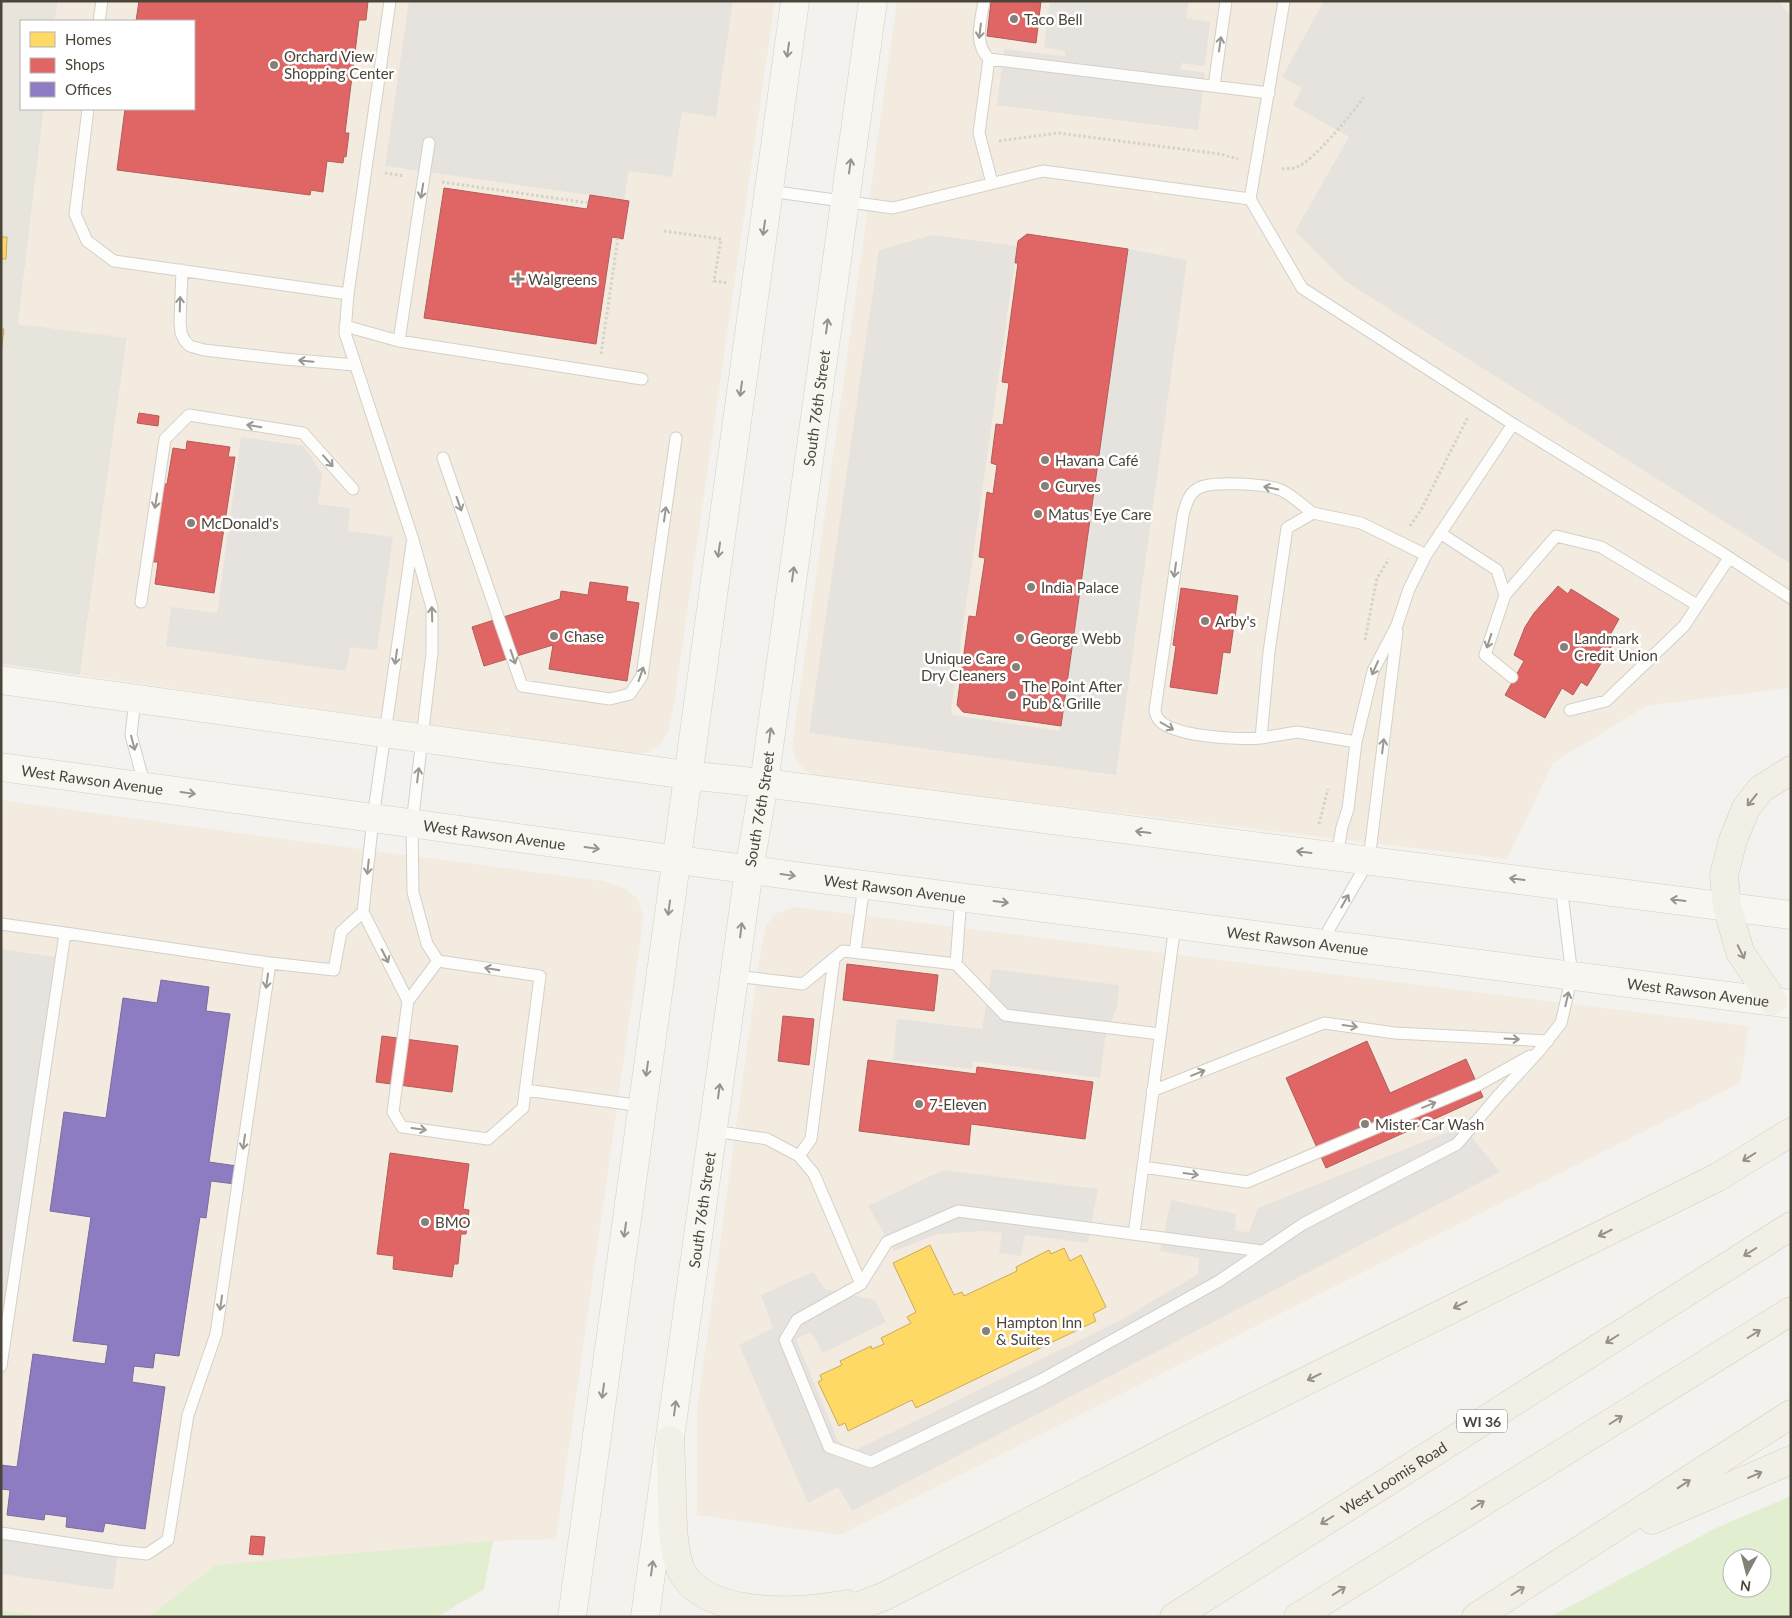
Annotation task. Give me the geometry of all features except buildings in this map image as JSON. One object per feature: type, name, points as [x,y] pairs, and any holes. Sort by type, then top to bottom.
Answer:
[{"type":"main road","points":[[572,1617],[795,1]]},
{"type":"main road","name":"South 76th Street","points":[[645,1617],[873,1]]},
{"type":"main road","points":[[1,680],[687,775],[764,783],[1791,915]]},
{"type":"main road","name":"West Rawson Avenue","points":[[1,767],[749,870],[1782,1003]]},
{"type":"main road","points":[[1782,1003],[1740,952],[1727,906],[1724,875],[1733,840],[1746,808],[1761,790],[1791,770]]},
{"type":"main road","points":[[830,1617],[885,1596],[1209,1428],[1718,1177],[1791,1132]]},
{"type":"main road","name":"West Loomis Road","points":[[1174,1617],[1791,1226]]},
{"type":"main road","points":[[1298,1617],[1791,1311]]},
{"type":"main road","points":[[1476,1617],[1791,1414]]},
{"type":"main road","points":[[670,1440],[673,1542],[680,1569],[689,1586],[707,1600],[723,1608],[744,1613],[780,1613],[815,1611],[885,1596]]},
{"type":"main road","points":[[1582,1550],[1791,1460]]},
{"type":"lane","points":[[99,20],[102,1]]},
{"type":"lane","points":[[390,1],[348,294],[345,333],[413,540],[432,608],[432,654],[412,824],[413,892],[427,944],[438,961],[540,976],[523,1108],[488,1139],[402,1127],[393,1112],[408,1001],[438,961]]},
{"type":"lane","points":[[984,1],[979,41],[982,52],[989,59],[1269,93]]},
{"type":"lane","points":[[1214,86],[1226,1]]},
{"type":"lane","points":[[1284,1],[1250,199],[1302,288],[1513,424],[1791,598]]},
{"type":"lane","points":[[989,59],[980,133],[992,183]]},
{"type":"lane","points":[[88,110],[75,214],[87,241],[114,261],[348,294]]},
{"type":"lane","points":[[399,341],[430,142]]},
{"type":"lane","points":[[769,191],[893,208],[1043,170],[1250,199]]},
{"type":"lane","points":[[182,270],[181,333],[184,341],[190,346],[204,350],[355,365]]},
{"type":"lane","points":[[345,326],[399,341],[642,379]]},
{"type":"lane","points":[[141,602],[165,439],[188,415],[303,433],[354,489]]},
{"type":"lane","points":[[1337,856],[1342,827],[1348,809],[1356,742],[1373,671],[1397,625],[1409,589],[1426,555],[1513,424]]},
{"type":"lane","points":[[443,458],[522,686],[610,699],[630,694],[642,676],[676,438]]},
{"type":"lane","points":[[1356,742],[1297,732],[1242,740],[1172,729],[1156,717],[1155,710],[1182,515],[1189,496],[1198,487],[1221,482],[1281,490],[1312,513],[1361,523],[1426,555]]},
{"type":"lane","points":[[1261,738],[1269,652],[1287,528],[1312,513]]},
{"type":"lane","points":[[1440,533],[1497,570],[1505,595]]},
{"type":"lane","points":[[1512,677],[1485,654],[1505,595],[1556,536],[1601,546],[1698,605]]},
{"type":"lane","points":[[408,1001],[363,912],[373,818],[413,540]]},
{"type":"lane","points":[[1570,710],[1606,701],[1684,626],[1729,558]]},
{"type":"lane","points":[[1320,943],[1368,860],[1397,625]]},
{"type":"lane","points":[[135,699],[131,736],[145,787]]},
{"type":"lane","points":[[855,952],[864,885]]},
{"type":"lane","points":[[1262,1251],[958,1211],[887,1242],[861,1284],[796,1320],[785,1340],[829,1447],[871,1462],[1041,1380],[1219,1281],[1303,1224],[1457,1144],[1544,1046],[1561,1023],[1572,976],[1561,885]]},
{"type":"lane","points":[[956,964],[961,897]]},
{"type":"lane","points":[[1,924],[270,963],[334,970],[341,932],[363,912]]},
{"type":"lane","points":[[1134,1234],[1175,925]]},
{"type":"lane","points":[[1,1366],[65,933]]},
{"type":"lane","points":[[735,976],[803,984],[843,951],[956,964],[1005,1015],[1160,1034]]},
{"type":"lane","points":[[800,1156],[811,1139],[834,959]]},
{"type":"lane","points":[[1,1533],[147,1554],[168,1540],[188,1415],[216,1334],[270,963]]},
{"type":"lane","points":[[1152,1091],[1324,1023],[1395,1033],[1544,1046]]},
{"type":"lane","points":[[1143,1167],[1247,1182],[1478,1085],[1544,1046]]},
{"type":"lane","points":[[526,1090],[642,1106]]},
{"type":"lane","points":[[714,1131],[767,1140],[800,1156],[814,1174],[861,1284]]},
{"type":"path","points":[[1282,169],[1298,167],[1311,157],[1350,118],[1364,97]]},
{"type":"path","points":[[997,141],[1058,133],[1220,154],[1239,159]]},
{"type":"path","points":[[366,170],[588,203]]},
{"type":"path","points":[[664,231],[720,239],[714,281],[728,283]]},
{"type":"path","points":[[598,372],[618,238]]},
{"type":"shaded area","points":[[1,1],[58,1],[55,20],[20,20],[20,110],[44,110],[18,324],[127,337],[80,675],[1,664]]},
{"type":"shaded area","points":[[58,1],[775,1],[674,704],[668,732],[660,744],[648,752],[633,754],[80,675],[127,338],[18,324],[44,110],[195,110],[195,20],[55,20]]},
{"type":"shaded area","points":[[409,1],[733,1],[716,117],[682,112],[672,177],[629,171],[624,200],[385,166]]},
{"type":"shaded area","points":[[897,1],[1791,1],[1791,688],[1646,706],[1553,763],[1507,859],[819,777],[804,770],[796,759],[792,747]]},
{"type":"shaded area","points":[[1050,1],[1189,1],[1186,18],[1210,22],[1205,66],[1182,63],[1180,69],[1205,73],[1198,130],[997,105],[1004,49],[1065,56],[1065,51],[1044,47]]},
{"type":"shaded area","points":[[1324,1],[1778,1],[1791,16],[1791,564],[1345,281],[1295,231],[1349,137],[1293,105],[1302,88],[1282,77]]},
{"type":"shaded area","points":[[933,235],[1017,246],[951,710],[953,715],[1060,731],[1128,249],[1187,260],[1116,775],[809,733],[879,250]]},
{"type":"shaded area","points":[[241,437],[304,446],[322,474],[318,504],[350,508],[348,531],[393,537],[377,650],[350,647],[346,671],[166,646],[171,607],[217,613]]},
{"type":"shaded area","points":[[1,800],[603,881],[624,888],[638,899],[643,917],[640,945],[556,1539],[493,1541],[216,1565],[148,1617],[46,1617],[1,1610]]},
{"type":"shaded area","points":[[794,907],[1749,1026],[1740,1083],[840,1535],[697,1515],[697,1409],[760,954],[766,926],[775,914]]},
{"type":"shaded area","points":[[1,949],[62,958],[1,1378]]},
{"type":"shaded area","points":[[992,969],[1119,985],[1117,1006],[1105,1039],[1100,1078],[973,1061],[972,1069],[893,1060],[897,1019],[982,1029]]},
{"type":"shaded area","points":[[1463,1126],[1500,1172],[852,1511],[838,1487],[808,1503],[739,1345],[773,1328],[761,1295],[813,1272],[825,1289],[875,1300],[886,1322],[823,1353],[811,1332],[796,1339],[838,1441],[854,1451],[1121,1320],[1198,1274],[1199,1258],[1160,1251],[1171,1200],[1236,1214],[1235,1231],[1249,1232],[1258,1208]]},
{"type":"shaded area","points":[[943,1170],[1098,1189],[1088,1243],[1025,1235],[1021,1256],[999,1253],[1002,1233],[984,1231],[938,1234],[894,1251],[868,1206]]},
{"type":"shaded area","points":[[1,1533],[118,1551],[113,1590],[1,1574]]},
{"type":"green space","points":[[1791,1496],[1791,1617],[1550,1617],[1716,1528]]},
{"type":"green space","points":[[493,1541],[484,1589],[437,1617],[148,1617],[216,1565]]},
{"type":"green space","points":[[1,1610],[46,1617],[1,1617]]},
{"type":"place","name":"Taco Bell","points":[[1014,19]]},
{"type":"place","name":"Orchard View Shopping Center","points":[[274,65]]},
{"type":"place","name":"Walgreens","points":[[518,279]]},
{"type":"place","name":"Havana Café","points":[[1045,460]]},
{"type":"place","name":"Curves","points":[[1045,486]]},
{"type":"place","name":"Matus Eye Care","points":[[1038,514]]},
{"type":"place","name":"McDonald's","points":[[191,523]]},
{"type":"place","name":"India Palace","points":[[1031,587]]},
{"type":"place","name":"Arby's","points":[[1205,621]]},
{"type":"place","name":"Chase","points":[[554,636]]},
{"type":"place","name":"George Webb","points":[[1020,638]]},
{"type":"place","name":"Landmark Credit Union","points":[[1564,647]]},
{"type":"place","name":"Unique Care Dry Cleaners","points":[[1016,667]]},
{"type":"place","name":"The Point After Pub & Grille","points":[[1012,695]]},
{"type":"place","name":"7-Eleven","points":[[919,1104]]},
{"type":"place","name":"Mister Car Wash","points":[[1365,1124]]},
{"type":"place","name":"BMO","points":[[425,1222]]},
{"type":"place","name":"Hampton Inn & Suites","points":[[986,1331]]}]
